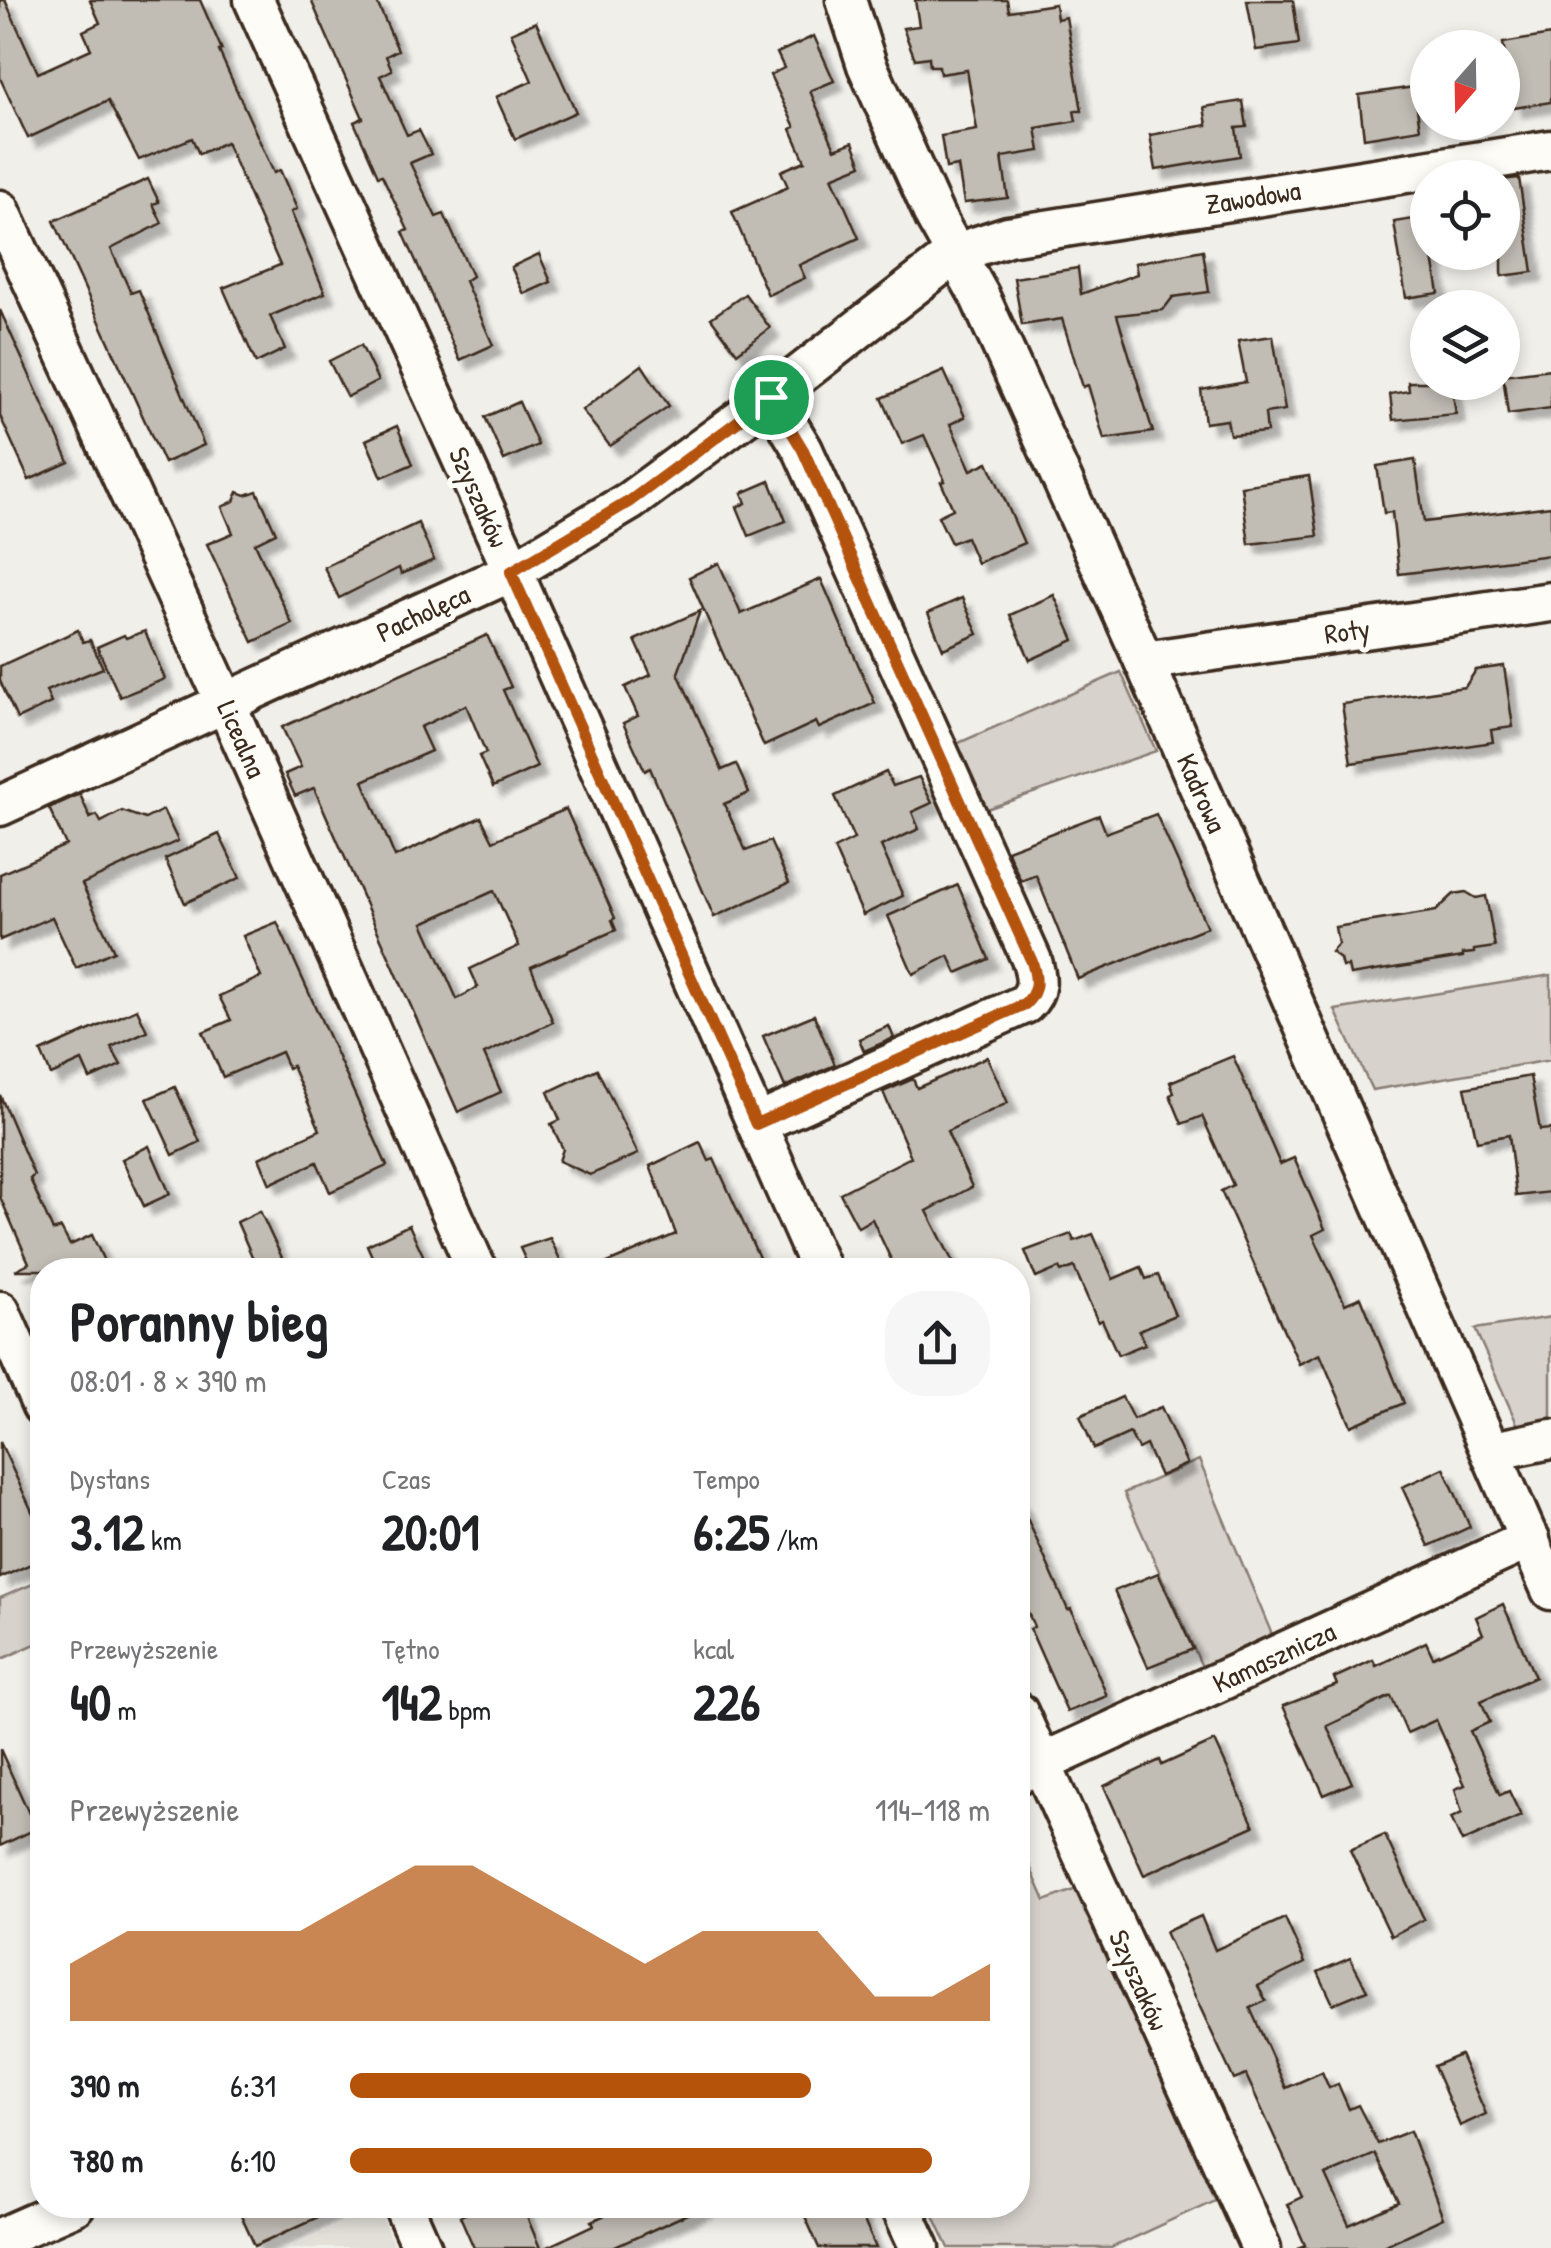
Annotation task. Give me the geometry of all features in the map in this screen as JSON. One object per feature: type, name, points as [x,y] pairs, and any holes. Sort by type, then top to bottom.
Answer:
[{"type":"street","name":"Szyszaków","points":[[254,0],[817,1258]]},
{"type":"street","name":"Kadrowa","points":[[846,0],[867,65],[935,216],[979,294],[1144,661],[1551,1590]]},
{"type":"street","name":"Zawodowa","points":[[956,253],[1008,236],[1551,150]]},
{"type":"street","name":"Licealna","points":[[0,210],[473,1258]]},
{"type":"street","name":"Pacholęca","points":[[0,806],[511,572],[613,512],[771,397],[956,253]]},
{"type":"street","points":[[756,1124],[1025,1004],[1037,979],[803,450],[771,397]]},
{"type":"street","name":"Roty","points":[[1144,661],[1551,602]]},
{"type":"street","points":[[0,1311],[30,1379]]},
{"type":"street","points":[[1492,1452],[1551,1438]]},
{"type":"street","name":"Kamasznicza","points":[[1030,1769],[1530,1539]]},
{"type":"street","name":"Szyszaków","points":[[1030,1771],[1261,2248]]},
{"type":"street","points":[[0,2238],[45,2218]]},
{"type":"street","points":[[408,2218],[422,2248]]},
{"type":"street","points":[[906,2218],[920,2248]]},
{"type":"shaded area","points":[[1121,672],[1156,751],[984,810],[954,745]]},
{"type":"shaded area","points":[[1551,975],[1551,1060],[1372,1090],[1335,1010]]},
{"type":"shaded area","points":[[1551,1317],[1551,1418],[1518,1426],[1475,1329]]},
{"type":"shaded area","points":[[1199,1460],[1273,1637],[1203,1669],[1124,1493]]},
{"type":"shaded area","points":[[30,1585],[30,1646],[0,1660],[0,1598]]},
{"type":"shaded area","points":[[1030,1867],[1045,1901],[1079,1888],[1215,2200],[1111,2248],[949,2248],[935,2218],[1030,2218]]},
{"type":"shaded area","points":[[355,2218],[382,2218],[395,2248],[289,2248]]},
{"type":"building","points":[[0,0],[5,0],[38,73],[91,49],[83,31],[100,23],[90,0],[200,0],[274,173],[280,170],[297,209],[291,212],[325,293],[270,316],[285,349],[256,363],[223,288],[280,265],[226,142],[199,154],[192,138],[139,160],[108,101],[28,138],[0,78]]},
{"type":"building","points":[[311,0],[376,0],[398,50],[386,56],[392,70],[380,76],[407,135],[419,130],[431,154],[410,163],[436,217],[444,214],[472,276],[465,281],[493,345],[460,360],[403,232],[408,230],[354,122],[363,118]]},
{"type":"building","points":[[915,0],[1007,0],[1009,11],[1055,4],[1057,19],[1066,17],[1082,111],[1074,111],[1076,121],[1036,128],[1040,151],[1002,157],[1008,198],[964,203],[958,166],[946,168],[941,136],[977,130],[967,70],[940,74],[939,66],[930,66],[929,57],[915,59],[903,28],[919,26]]},
{"type":"building","points":[[1247,0],[1293,0],[1299,44],[1256,50]]},
{"type":"building","points":[[536,22],[576,112],[515,139],[496,97],[532,81],[511,33]]},
{"type":"building","points":[[1551,35],[1551,102],[1520,107],[1520,40]]},
{"type":"building","points":[[814,36],[834,81],[810,91],[835,149],[853,142],[862,165],[832,177],[859,238],[799,265],[805,278],[768,295],[732,212],[788,187],[781,171],[805,161],[791,129],[795,127],[770,75],[784,68],[777,53]]},
{"type":"building","points":[[1410,88],[1410,131],[1364,138],[1359,95]]},
{"type":"building","points":[[1243,101],[1247,127],[1236,128],[1240,156],[1156,170],[1150,135],[1207,125],[1204,107]]},
{"type":"building","points":[[148,179],[159,202],[153,204],[162,223],[111,249],[131,293],[139,290],[204,445],[164,463],[54,221]]},
{"type":"building","points":[[1520,185],[1533,272],[1502,276],[1502,270],[1520,270]]},
{"type":"building","points":[[1410,220],[1410,270],[1435,270],[1438,290],[1410,290],[1410,297],[1406,298],[1394,222]]},
{"type":"building","points":[[1203,250],[1209,292],[1173,297],[1163,310],[1117,315],[1153,432],[1104,439],[1062,319],[1022,325],[1014,278],[1078,268],[1081,294],[1137,274],[1135,263]]},
{"type":"building","points":[[539,254],[551,282],[524,294],[511,267]]},
{"type":"building","points":[[745,294],[770,328],[737,353],[711,318]]},
{"type":"building","points":[[0,310],[69,462],[29,480],[0,416]]},
{"type":"building","points":[[1273,336],[1285,410],[1265,413],[1267,432],[1230,435],[1227,420],[1205,423],[1201,390],[1246,382],[1238,341]]},
{"type":"building","points":[[361,345],[378,381],[347,397],[329,361]]},
{"type":"building","points":[[642,365],[669,406],[610,446],[582,410]]},
{"type":"building","points":[[1551,369],[1551,408],[1508,414],[1506,400],[1520,400],[1520,373]]},
{"type":"building","points":[[944,371],[965,417],[950,424],[971,470],[988,462],[1024,543],[977,563],[966,537],[951,543],[938,516],[953,509],[924,435],[902,444],[882,398]]},
{"type":"building","points":[[1410,382],[1410,400],[1454,400],[1456,414],[1393,420],[1390,394],[1409,391]]},
{"type":"building","points":[[519,402],[538,445],[504,460],[485,417]]},
{"type":"building","points":[[397,426],[413,464],[382,477],[366,440]]},
{"type":"building","points":[[1415,460],[1424,522],[1551,506],[1551,555],[1399,574],[1392,512],[1384,513],[1377,466]]},
{"type":"building","points":[[1309,476],[1318,536],[1249,544],[1241,486]]},
{"type":"building","points":[[770,481],[786,521],[749,536],[737,507],[746,503],[742,493]]},
{"type":"building","points":[[257,491],[276,533],[255,543],[292,624],[253,642],[207,544],[233,533],[222,507],[234,501],[238,492],[246,495]]},
{"type":"building","points":[[418,523],[434,560],[401,574],[399,568],[339,598],[324,567]]},
{"type":"building","points":[[719,563],[741,614],[821,579],[875,703],[819,728],[816,722],[764,746],[689,577]]},
{"type":"building","points":[[1054,595],[1074,640],[1030,660],[1010,615]]},
{"type":"building","points":[[962,598],[978,634],[943,649],[928,613]]},
{"type":"building","points":[[700,611],[678,673],[722,770],[736,764],[749,793],[724,804],[746,851],[770,841],[789,883],[714,917],[650,768],[645,771],[623,723],[638,716],[625,687],[651,675],[635,640]]},
{"type":"building","points":[[78,630],[83,642],[90,640],[103,668],[46,691],[51,703],[17,719],[0,681],[0,666]]},
{"type":"building","points":[[145,631],[165,679],[120,697],[97,647]]},
{"type":"building","points":[[487,635],[511,687],[503,690],[537,767],[493,787],[479,756],[486,753],[466,705],[420,727],[431,751],[363,781],[395,857],[481,817],[493,841],[566,809],[615,918],[612,920],[616,930],[531,967],[553,1022],[484,1054],[501,1092],[458,1112],[314,788],[295,796],[285,774],[301,767],[282,727]],"holes":[[[494,891],[519,946],[470,969],[478,987],[457,999],[423,923]]]},
{"type":"building","points":[[1504,666],[1513,727],[1491,730],[1493,742],[1351,763],[1342,704],[1465,687],[1476,670]]},
{"type":"building","points":[[886,772],[893,786],[919,777],[932,803],[912,812],[919,829],[881,846],[903,896],[863,915],[834,849],[854,839],[835,796]]},
{"type":"building","points":[[80,794],[90,818],[97,815],[101,822],[122,811],[145,819],[163,810],[178,841],[82,884],[114,951],[76,968],[52,917],[0,940],[0,874],[66,845],[49,808]]},
{"type":"building","points":[[1156,814],[1207,927],[1078,979],[1036,875],[1021,881],[1007,850],[1099,815],[1106,833]]},
{"type":"building","points":[[219,834],[240,878],[185,903],[165,859]]},
{"type":"building","points":[[958,885],[989,959],[957,973],[949,956],[913,974],[888,916]]},
{"type":"building","points":[[1466,892],[1476,898],[1486,896],[1495,947],[1474,950],[1463,957],[1350,975],[1348,966],[1342,967],[1340,959],[1331,952],[1338,944],[1335,927],[1436,911],[1454,894]]},
{"type":"building","points":[[277,922],[387,1166],[330,1192],[317,1162],[270,1184],[259,1158],[320,1130],[292,1066],[288,1068],[281,1052],[223,1077],[203,1032],[231,1020],[219,996],[261,977],[243,936]]},
{"type":"building","points":[[137,1009],[147,1031],[111,1047],[121,1065],[90,1079],[82,1061],[51,1075],[41,1052]]},
{"type":"building","points":[[814,1015],[835,1065],[785,1087],[763,1036]]},
{"type":"building","points":[[889,1026],[894,1038],[864,1051],[859,1039]]},
{"type":"building","points":[[1233,1056],[1280,1164],[1294,1158],[1325,1229],[1313,1235],[1345,1304],[1361,1297],[1404,1403],[1351,1426],[1320,1354],[1299,1364],[1221,1191],[1233,1185],[1202,1116],[1182,1124],[1170,1095],[1174,1093],[1170,1082]]},
{"type":"building","points":[[987,1057],[1008,1103],[947,1131],[972,1187],[927,1211],[951,1258],[890,1258],[872,1219],[858,1227],[840,1193],[911,1157],[883,1092],[913,1079],[917,1088]]},
{"type":"building","points":[[597,1069],[638,1154],[590,1175],[559,1161],[563,1149],[551,1124],[560,1120],[548,1092]]},
{"type":"building","points":[[1530,1076],[1540,1130],[1551,1129],[1551,1192],[1516,1196],[1509,1135],[1477,1141],[1465,1088]]},
{"type":"building","points":[[175,1087],[200,1142],[173,1155],[147,1099]]},
{"type":"building","points":[[0,1095],[53,1231],[61,1228],[70,1245],[92,1235],[103,1258],[30,1258],[30,1270],[15,1270],[29,1263],[0,1197]]},
{"type":"building","points":[[700,1142],[709,1161],[714,1159],[759,1258],[619,1258],[676,1234],[650,1166]]},
{"type":"building","points":[[149,1146],[170,1194],[144,1206],[122,1159]]},
{"type":"building","points":[[260,1211],[282,1258],[253,1258],[237,1222]]},
{"type":"building","points":[[409,1225],[424,1258],[373,1258],[367,1245]]},
{"type":"building","points":[[1071,1234],[1074,1241],[1093,1234],[1113,1279],[1141,1267],[1146,1279],[1158,1275],[1175,1315],[1139,1330],[1145,1344],[1118,1355],[1102,1320],[1098,1322],[1074,1267],[1061,1272],[1059,1268],[1036,1278],[1025,1251]]},
{"type":"building","points":[[550,1238],[559,1258],[525,1258],[520,1248]]},
{"type":"building","points":[[1122,1397],[1133,1419],[1161,1407],[1187,1464],[1160,1476],[1146,1445],[1138,1449],[1130,1433],[1094,1449],[1080,1416]]},
{"type":"building","points":[[0,1442],[30,1507],[30,1564],[0,1578]]},
{"type":"building","points":[[1444,1468],[1470,1527],[1429,1546],[1402,1487]]},
{"type":"building","points":[[1030,1525],[1107,1696],[1067,1712],[1030,1629],[1034,1627],[1030,1618]]},
{"type":"building","points":[[1158,1573],[1193,1649],[1148,1667],[1114,1591]]},
{"type":"building","points":[[1503,1604],[1535,1677],[1481,1701],[1490,1722],[1470,1731],[1500,1795],[1509,1791],[1521,1816],[1462,1842],[1451,1818],[1462,1813],[1455,1789],[1465,1785],[1436,1720],[1407,1733],[1391,1696],[1327,1726],[1352,1783],[1324,1795],[1283,1706],[1337,1685],[1334,1678],[1373,1660],[1376,1666],[1426,1642],[1433,1657],[1483,1634],[1476,1617]]},
{"type":"building","points":[[1215,1741],[1254,1826],[1144,1875],[1104,1786],[1160,1760],[1162,1765]]},
{"type":"building","points":[[0,1749],[30,1816],[30,1832],[0,1846]]},
{"type":"building","points":[[1385,1835],[1424,1919],[1391,1936],[1350,1850]]},
{"type":"building","points":[[1201,1916],[1215,1950],[1285,1918],[1305,1963],[1258,1986],[1266,2001],[1250,2008],[1286,2088],[1322,2072],[1329,2088],[1338,2084],[1349,2109],[1358,2105],[1378,2144],[1410,2131],[1443,2218],[1379,2248],[1298,2248],[1305,2245],[1287,2204],[1302,2197],[1246,2075],[1234,2080],[1165,1932]],"holes":[[[1375,2154],[1399,2203],[1349,2225],[1326,2175]]]},
{"type":"building","points":[[1350,1958],[1367,1990],[1333,2004],[1318,1972]]},
{"type":"building","points":[[1460,2055],[1486,2114],[1460,2126],[1434,2066]]},
{"type":"building","points":[[242,2218],[316,2218],[255,2246]]},
{"type":"building","points":[[461,2218],[527,2218],[540,2248],[474,2248]]},
{"type":"building","points":[[679,2218],[613,2248],[545,2248],[594,2225],[592,2221]]},
{"type":"building","points":[[806,2218],[863,2218],[876,2248],[819,2248]]},
{"type":"route","points":[[771,397],[803,450],[1037,979],[1025,1004],[756,1124],[511,572],[630,501],[771,397]]}]
